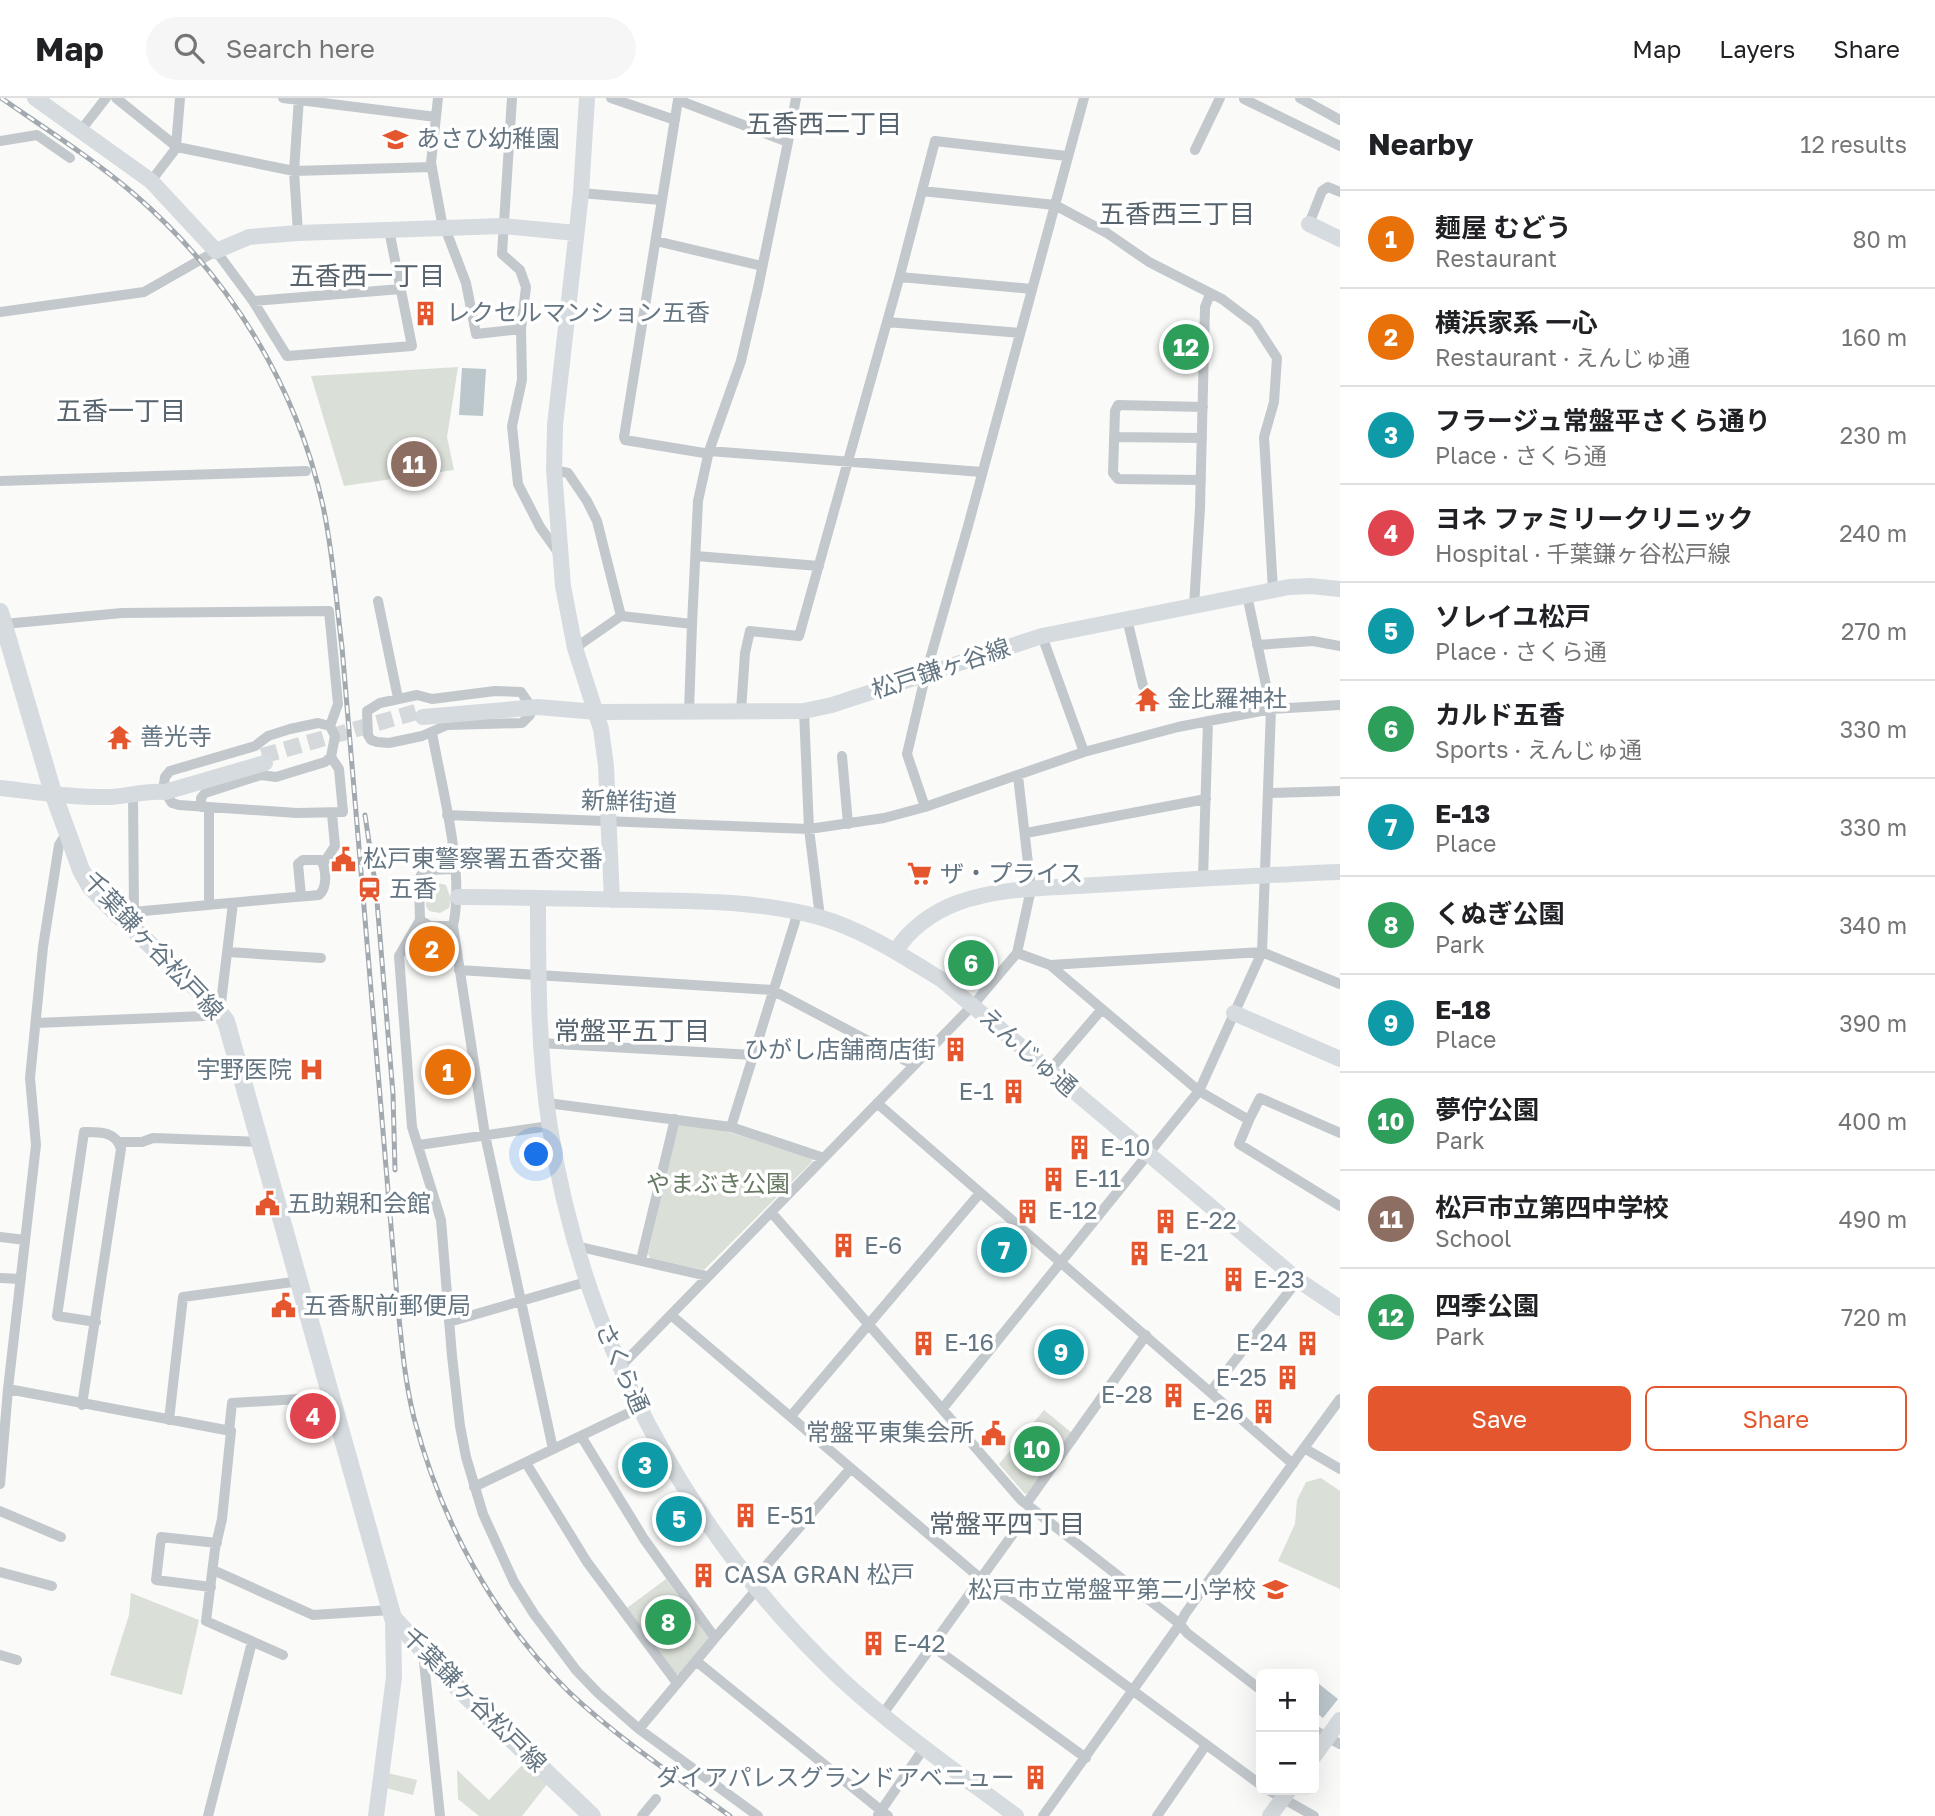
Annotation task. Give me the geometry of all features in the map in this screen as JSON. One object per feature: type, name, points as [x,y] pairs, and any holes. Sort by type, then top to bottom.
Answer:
[{"type":"main road","name":"千葉鎌ヶ谷松戸線","points":[[2,618],[53,793],[81,870],[90,886],[128,915],[220,1011],[229,1031],[392,1614],[459,1689],[592,1816]]},
{"type":"street","points":[[35,98],[151,181],[216,251],[253,301],[287,356],[412,346],[389,230]]},
{"type":"street","points":[[81,130],[106,98]]},
{"type":"street","points":[[116,98],[176,147],[294,171],[432,167]]},
{"type":"street","points":[[151,181],[176,147],[180,98]]},
{"type":"street","points":[[283,98],[436,117]]},
{"type":"street","points":[[438,98],[432,167],[444,228],[466,283],[476,334],[521,329]]},
{"type":"street","points":[[512,98],[502,254],[515,265],[524,278],[526,287],[521,329],[522,380],[512,426],[518,484],[540,527],[559,554]]},
{"type":"street","points":[[587,98],[580,193],[555,425],[554,470],[563,586],[575,648],[597,712],[606,766],[612,900]]},
{"type":"street","points":[[611,98],[675,120]]},
{"type":"street","points":[[689,712],[698,501],[709,451],[741,361],[796,98]]},
{"type":"street","points":[[925,807],[907,754],[926,673],[1084,98]]},
{"type":"street","points":[[1195,150],[1220,98]]},
{"type":"street","points":[[1300,98],[1340,120]]},
{"type":"street","points":[[298,233],[294,171],[299,99]]},
{"type":"street","points":[[788,142],[678,99],[625,440],[704,453],[709,451],[982,472]]},
{"type":"street","points":[[1244,99],[1340,146]]},
{"type":"street","points":[[0,141],[37,135],[70,158]]},
{"type":"street","points":[[741,711],[745,653],[750,631],[799,636],[900,277],[935,141],[1067,156]]},
{"type":"street","points":[[1340,192],[1328,187],[1322,191],[1309,224],[1340,239]]},
{"type":"street","points":[[922,191],[1055,205],[1107,233],[1157,267],[1210,293],[1255,324],[1277,358],[1274,401],[1264,436],[1273,590]]},
{"type":"street","points":[[580,193],[661,200]]},
{"type":"street","points":[[0,312],[145,292],[216,251],[249,237],[503,226],[576,233]]},
{"type":"street","points":[[656,241],[762,266]]},
{"type":"street","points":[[900,277],[1032,289]]},
{"type":"street","points":[[253,301],[401,289]]},
{"type":"street","points":[[1194,606],[1201,480],[1205,307],[1210,293]]},
{"type":"street","points":[[887,322],[1020,333]]},
{"type":"street","points":[[1201,480],[1118,479],[1112,473],[1115,411],[1118,405],[1203,407]]},
{"type":"street","points":[[1114,437],[1202,439]]},
{"type":"street","points":[[554,470],[568,473],[597,521],[621,616]]},
{"type":"street","points":[[0,481],[306,471]]},
{"type":"street","points":[[696,556],[819,566]]},
{"type":"street","name":"松戸鎌ヶ谷線","points":[[423,714],[496,703],[597,712],[804,710],[832,705],[1042,636],[1273,590],[1311,586],[1340,589]]},
{"type":"street","points":[[943,1408],[1199,1091],[1262,952],[1271,709],[1247,595]]},
{"type":"street","points":[[378,601],[398,698]]},
{"type":"street","points":[[2,618],[122,613],[329,611],[338,704],[330,726],[335,736],[331,757],[339,769],[342,813],[172,803],[159,788]]},
{"type":"street","points":[[575,648],[621,616],[692,624]]},
{"type":"street","points":[[1127,619],[1143,686]]},
{"type":"street","points":[[1042,636],[1084,752]]},
{"type":"street","points":[[1257,645],[1313,641],[1340,646]]},
{"type":"street","points":[[521,692],[533,707],[523,723],[447,725],[440,726],[432,733],[389,743],[371,740],[368,734],[367,711],[380,703],[398,698],[416,695],[432,699],[469,693],[521,692]]},
{"type":"street","name":"新鮮街道","points":[[447,816],[809,829],[848,824],[925,807],[1084,752],[1178,727],[1271,709],[1340,705]]},
{"type":"street","points":[[804,710],[809,829],[820,917]]},
{"type":"street","points":[[1203,878],[1208,721]]},
{"type":"street","points":[[330,726],[318,723],[268,736],[256,746],[170,771],[159,788],[128,915],[322,893],[325,885],[323,864],[335,846],[332,814]]},
{"type":"street","points":[[432,733],[455,869],[458,897],[453,926],[485,1135],[553,1449]]},
{"type":"street","points":[[842,755],[848,824]]},
{"type":"street","points":[[208,905],[205,807],[201,798],[205,793],[261,775],[276,777],[318,764],[331,757]]},
{"type":"street","points":[[0,788],[93,797],[159,788],[264,760]]},
{"type":"street","points":[[620,1367],[973,1005],[1017,953],[1031,889],[1018,776]]},
{"type":"street","points":[[1268,793],[1340,791]]},
{"type":"street","points":[[1026,833],[1206,799]]},
{"type":"street","points":[[0,1480],[5,1395],[36,1145],[30,1078],[43,947],[59,845],[66,834]]},
{"type":"street","points":[[301,896],[298,867],[300,861],[318,859],[323,864]]},
{"type":"street","points":[[455,869],[427,870],[421,874],[420,920],[399,956],[412,1127],[441,1220],[460,1426],[474,1487],[494,1542],[514,1582],[576,1670],[639,1729],[758,1816]]},
{"type":"street","points":[[896,951],[902,941],[931,915],[957,903],[992,894],[1203,878],[1340,872]]},
{"type":"street","name":"えんじゅ通","points":[[458,897],[757,905],[820,917],[853,929],[896,951],[942,980],[1298,1280],[1340,1308]]},
{"type":"street","name":"さくら通","points":[[538,900],[540,1043],[549,1126],[586,1282],[639,1408],[702,1516],[754,1586],[807,1645],[883,1715],[1016,1816]]},
{"type":"street","points":[[36,1023],[205,1016],[220,1011],[233,903]]},
{"type":"street","points":[[731,1127],[798,912]]},
{"type":"street","points":[[420,920],[430,926],[453,926]]},
{"type":"street","points":[[228,952],[321,958]]},
{"type":"street","points":[[1050,965],[1262,952],[1340,984]]},
{"type":"street","points":[[1017,953],[1050,965],[1199,1091],[1249,1120]]},
{"type":"street","points":[[459,970],[772,990],[914,1065]]},
{"type":"street","points":[[1049,1070],[1102,1009]]},
{"type":"street","points":[[1234,1013],[1340,1059]]},
{"type":"street","points":[[540,1043],[752,1055]]},
{"type":"street","points":[[1340,1133],[1260,1098],[1239,1144],[1340,1206]]},
{"type":"street","points":[[547,1103],[731,1127],[824,1158]]},
{"type":"street","points":[[877,1103],[1293,1464]]},
{"type":"street","points":[[641,1260],[675,1119]]},
{"type":"street","points":[[419,1145],[549,1126]]},
{"type":"street","points":[[82,1405],[96,1322],[121,1149],[119,1142],[110,1134],[84,1132],[57,1316],[96,1322]]},
{"type":"street","points":[[119,1142],[142,1142],[153,1138],[261,1142]]},
{"type":"street","points":[[791,1416],[980,1193]]},
{"type":"street","points":[[771,1212],[1028,1506],[1256,1686]]},
{"type":"street","points":[[0,1237],[25,1240]]},
{"type":"street","points":[[576,1245],[707,1276]]},
{"type":"street","points":[[0,1278],[21,1279]]},
{"type":"street","points":[[1211,1391],[1298,1280]]},
{"type":"street","points":[[169,1420],[183,1297],[300,1281]]},
{"type":"street","points":[[449,1322],[586,1282]]},
{"type":"street","points":[[671,1315],[980,1578],[1256,1781]]},
{"type":"street","points":[[883,1715],[1146,1335]]},
{"type":"street","points":[[5,1395],[82,1405],[230,1431]]},
{"type":"street","points":[[283,1656],[206,1621],[222,1519],[232,1403],[331,1397]]},
{"type":"street","points":[[1043,1816],[1340,1399]]},
{"type":"street","points":[[474,1487],[639,1408]]},
{"type":"street","points":[[581,1436],[644,1539],[715,1638]]},
{"type":"street","points":[[1304,1448],[1340,1469]]},
{"type":"street","points":[[526,1463],[587,1562],[677,1683]]},
{"type":"street","points":[[639,1729],[851,1468]]},
{"type":"street","points":[[0,1511],[61,1537]]},
{"type":"street","points":[[211,1587],[156,1580],[161,1537],[217,1543]]},
{"type":"street","points":[[213,1570],[313,1615],[392,1614],[394,1677],[376,1816]]},
{"type":"street","points":[[0,1572],[52,1586]]},
{"type":"street","points":[[208,1816],[252,1642]]},
{"type":"street","points":[[932,1646],[1086,1758]]},
{"type":"street","points":[[423,1651],[440,1816]]},
{"type":"street","points":[[0,1655],[17,1660]]},
{"type":"street","points":[[696,1661],[882,1814],[924,1748]]},
{"type":"street","points":[[1327,1737],[1340,1720]]},
{"type":"street","points":[[1157,1816],[1206,1745]]},
{"type":"street","points":[[1270,1816],[1279,1795]]},
{"type":"street","points":[[1283,1795],[1314,1816]]},
{"type":"street","points":[[642,1816],[656,1799]]},
{"type":"green space","points":[[1181,329],[1197,334],[1196,360],[1173,359]]},
{"type":"green space","points":[[458,367],[447,437],[454,470],[344,486],[311,376]]},
{"type":"green space","points":[[428,884],[446,885],[451,900],[449,908],[440,913],[429,911],[426,906]]},
{"type":"green space","name":"やまぶき公園","points":[[681,1124],[722,1130],[812,1158],[812,1162],[704,1270],[650,1258],[648,1254],[677,1127]]},
{"type":"green space","points":[[1044,1410],[1072,1433],[1030,1492],[1025,1494],[999,1464]]},
{"type":"green space","points":[[1321,1478],[1340,1491],[1340,1589],[1278,1561],[1295,1524],[1297,1500],[1306,1482]]},
{"type":"green space","points":[[666,1579],[708,1636],[708,1641],[680,1674],[676,1674],[627,1608]]},
{"type":"green space","points":[[131,1593],[199,1620],[182,1695],[110,1675],[129,1615]]},
{"type":"green space","points":[[525,1762],[548,1783],[522,1816],[479,1816],[458,1799],[457,1770],[489,1800]]},
{"type":"green space","points":[[388,1773],[417,1780],[413,1795],[386,1788]]},
{"type":"shaded area","points":[[462,368],[486,369],[483,416],[459,415]]},
{"type":"shaded area","points":[[1319,1684],[1338,1699],[1323,1718],[1319,1715]]},
{"type":"tunnel","points":[[262,756],[423,710]]},
{"type":"railway","points":[[1,98],[102,169],[168,226],[228,296],[254,335],[295,417],[323,506],[332,558],[342,647],[397,1297],[405,1373],[425,1456],[439,1494],[473,1566],[517,1633],[542,1664],[608,1726],[730,1816]]},
{"type":"railway","points":[[365,815],[376,889],[393,1094],[395,1170]]},
{"type":"place","name":"あさひ幼稚園","points":[[396,139]]},
{"type":"place","name":"レクセルマンション五香","points":[[426,313]]},
{"type":"place","name":"四季公園","points":[[1186,347]]},
{"type":"place","name":"松戸市立第四中学校","points":[[414,464]]},
{"type":"place","name":"金比羅神社","points":[[1147,699]]},
{"type":"place","name":"善光寺","points":[[120,737]]},
{"type":"place","name":"松戸東警察署五香交番","points":[[343,859]]},
{"type":"place","name":"ザ・プライス","points":[[920,874]]},
{"type":"place","name":"五香","points":[[369,889]]},
{"type":"place","name":"横浜家系 一心","points":[[432,949]]},
{"type":"place","name":"カルド五香","points":[[971,963]]},
{"type":"place","name":"ひがし店舗商店街","points":[[956,1050]]},
{"type":"place","name":"宇野医院","points":[[312,1070]]},
{"type":"place","name":"麺屋 むどう","points":[[448,1072]]},
{"type":"place","name":"E-1","points":[[1014,1092]]},
{"type":"place","name":"E-10","points":[[1080,1148]]},
{"type":"place","name":"E-11","points":[[1054,1179]]},
{"type":"place","name":"五助親和会館","points":[[267,1204]]},
{"type":"place","name":"E-12","points":[[1028,1211]]},
{"type":"place","name":"E-22","points":[[1165,1221]]},
{"type":"place","name":"E-6","points":[[844,1246]]},
{"type":"place","name":"E-13","points":[[1004,1250]]},
{"type":"place","name":"E-21","points":[[1139,1253]]},
{"type":"place","name":"E-23","points":[[1233,1280]]},
{"type":"place","name":"五香駅前郵便局","points":[[283,1306]]},
{"type":"place","name":"E-16","points":[[924,1343]]},
{"type":"place","name":"E-24","points":[[1308,1343]]},
{"type":"place","name":"E-18","points":[[1061,1352]]},
{"type":"place","name":"E-25","points":[[1287,1378]]},
{"type":"place","name":"E-28","points":[[1173,1395]]},
{"type":"place","name":"E-26","points":[[1264,1412]]},
{"type":"place","name":"ヨネ ファミリークリニック","points":[[313,1416]]},
{"type":"place","name":"常盤平東集会所","points":[[994,1433]]},
{"type":"place","name":"夢佇公園","points":[[1037,1449]]},
{"type":"place","name":"フラージュ常盤平さくら通り","points":[[645,1465]]},
{"type":"place","name":"E-51","points":[[746,1516]]},
{"type":"place","name":"ソレイユ松戸","points":[[679,1519]]},
{"type":"place","name":"CASA GRAN 松戸","points":[[704,1575]]},
{"type":"place","name":"松戸市立常盤平第二小学校","points":[[1276,1590]]},
{"type":"place","name":"くぬぎ公園","points":[[668,1622]]},
{"type":"place","name":"E-42","points":[[873,1644]]},
{"type":"place","name":"ダイアパレスグランドアベニュー","points":[[1035,1778]]},
{"type":"district","name":"五香西二丁目","points":[[824,124]]},
{"type":"district","name":"五香西三丁目","points":[[1177,214]]},
{"type":"district","name":"五香西一丁目","points":[[367,276]]},
{"type":"district","name":"五香一丁目","points":[[121,411]]},
{"type":"district","name":"常盤平五丁目","points":[[632,1031]]},
{"type":"district","name":"常盤平四丁目","points":[[1007,1524]]}]
